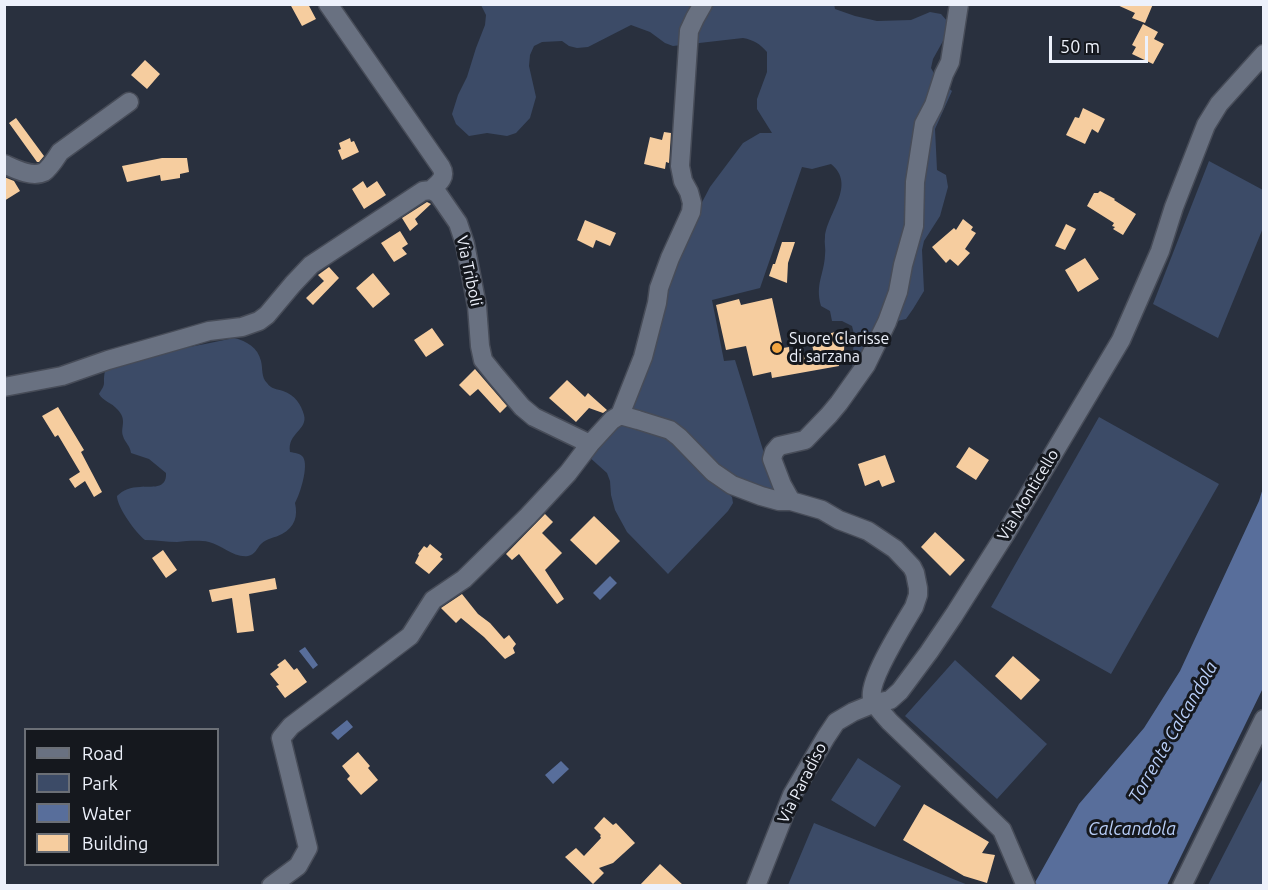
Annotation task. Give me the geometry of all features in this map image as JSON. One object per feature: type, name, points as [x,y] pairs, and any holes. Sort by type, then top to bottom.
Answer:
[{"type":"street","points":[[4,387],[62,376],[108,360],[209,331],[242,327],[259,321],[311,265],[423,191],[431,190],[442,179],[444,171],[328,4]]},
{"type":"street","points":[[271,885],[298,866],[308,848],[281,738],[291,726],[410,636],[433,600],[464,579],[528,516],[568,473],[590,444],[612,420],[620,415],[643,357],[659,288],[691,212],[692,203],[680,166],[681,140],[689,31],[694,18],[704,4]]},
{"type":"street","points":[[791,501],[772,459],[774,452],[779,446],[805,440],[839,404],[866,364],[887,322],[898,292],[914,226],[915,182],[924,123],[934,105],[950,62],[959,4]]},
{"type":"street","name":"Via Monticello","points":[[874,703],[894,697],[929,652],[1024,503],[1121,340],[1160,251],[1174,207],[1206,125],[1219,104],[1263,54]]},
{"type":"street","points":[[10,167],[31,174],[43,172],[60,152],[129,102]]},
{"type":"street","name":"Via Triboli","points":[[431,190],[451,211],[465,244],[477,306],[483,360],[501,383],[534,417],[590,444]]},
{"type":"street","points":[[620,415],[670,430],[713,472],[732,485],[761,496],[779,501],[791,501],[822,510],[839,520],[868,531],[895,549],[912,567],[918,581],[918,595],[914,607],[878,672],[871,695],[874,703],[889,721],[1002,830],[1026,885]]},
{"type":"street","name":"Via Paradiso","points":[[756,885],[792,795],[826,737],[836,722],[874,703]]},
{"type":"street","points":[[1182,885],[1263,719]]},
{"type":"green space","points":[[834,4],[835,9],[877,21],[911,20],[930,12],[941,14],[948,22],[948,32],[933,59],[931,68],[936,77],[952,91],[935,129],[937,170],[946,175],[948,187],[940,216],[924,241],[922,250],[924,291],[906,319],[879,325],[852,374],[854,334],[852,326],[842,321],[832,321],[830,311],[821,306],[819,298],[825,237],[841,190],[838,172],[831,164],[812,169],[802,167],[760,288],[712,300],[724,361],[735,360],[777,495],[744,486],[631,413],[663,288],[699,208],[710,187],[743,143],[760,133],[772,133],[757,109],[757,99],[767,72],[767,52],[756,43],[743,38],[673,46],[650,32],[631,25],[588,47],[577,48],[562,41],[542,42],[534,46],[530,55],[529,66],[536,97],[530,118],[516,133],[507,136],[487,133],[469,136],[456,124],[452,114],[485,25],[486,15],[481,5]]},
{"type":"green space","points":[[1209,161],[1263,190],[1263,228],[1218,338],[1153,304]]},
{"type":"green space","points":[[234,338],[255,349],[260,356],[265,381],[272,388],[294,397],[303,411],[303,424],[291,440],[290,446],[290,452],[299,454],[305,461],[301,487],[295,503],[294,521],[290,528],[263,542],[254,553],[248,556],[238,555],[205,541],[145,540],[128,520],[120,507],[117,496],[130,488],[161,485],[166,478],[166,473],[149,459],[131,453],[122,433],[123,420],[120,413],[99,394],[104,386],[107,366]]},
{"type":"green space","points":[[1099,417],[1219,484],[1111,674],[991,607]]},
{"type":"green space","points":[[617,422],[669,436],[732,497],[733,503],[728,511],[668,574],[627,532],[615,510],[607,473],[588,456]]},
{"type":"green space","points":[[955,660],[1047,744],[997,799],[905,716]]},
{"type":"green space","points":[[858,758],[901,786],[875,827],[831,800]]},
{"type":"green space","points":[[1263,778],[1263,885],[1208,885]]},
{"type":"green space","points":[[814,823],[968,885],[788,885]]},
{"type":"water","name":"Calcandola","points":[[1263,488],[1263,688],[1167,885],[1033,886],[1079,804],[1144,728],[1180,671]]},
{"type":"water","points":[[610,576],[617,583],[600,600],[593,593]]},
{"type":"water","points":[[305,647],[318,665],[313,669],[299,651]]},
{"type":"water","points":[[347,720],[353,727],[338,740],[331,733]]},
{"type":"water","points":[[561,761],[569,769],[553,784],[545,775]]},
{"type":"building","points":[[290,4],[308,4],[316,19],[302,26]]},
{"type":"building","points":[[1115,4],[1153,4],[1145,23],[1132,18],[1135,13]]},
{"type":"building","points":[[1143,24],[1158,32],[1154,39],[1164,44],[1153,64],[1132,54],[1136,47],[1132,45]]},
{"type":"building","points":[[145,60],[160,74],[147,89],[131,75]]},
{"type":"building","points":[[1083,108],[1105,119],[1098,133],[1092,129],[1085,144],[1066,135],[1075,117],[1079,118]]},
{"type":"building","points":[[16,118],[44,156],[39,162],[9,123]]},
{"type":"building","points":[[664,132],[671,133],[669,163],[666,162],[665,169],[644,164],[650,137],[662,140]]},
{"type":"building","points":[[350,138],[359,152],[342,160],[338,150],[341,149],[339,143]]},
{"type":"building","points":[[162,158],[187,158],[189,172],[180,174],[180,178],[161,181],[160,175],[127,182],[122,166]]},
{"type":"building","points":[[4,177],[14,181],[20,191],[4,201]]},
{"type":"building","points":[[363,181],[367,188],[377,181],[386,195],[364,209],[352,189]]},
{"type":"building","points":[[1100,191],[1136,214],[1123,235],[1113,229],[1114,223],[1087,206],[1094,193]]},
{"type":"building","points":[[427,202],[431,204],[415,219],[418,224],[410,231],[402,218]]},
{"type":"building","points":[[963,219],[973,227],[971,230],[976,233],[965,249],[970,253],[958,266],[950,259],[946,263],[932,247],[954,228],[956,230]]},
{"type":"building","points":[[585,220],[616,233],[610,246],[596,240],[593,248],[577,240]]},
{"type":"building","points":[[1066,224],[1076,229],[1065,250],[1055,246]]},
{"type":"building","points":[[400,231],[408,244],[402,248],[407,254],[394,262],[381,243]]},
{"type":"building","points":[[782,242],[795,242],[788,263],[787,283],[769,276]]},
{"type":"building","points":[[1085,258],[1099,279],[1078,292],[1065,270]]},
{"type":"building","points":[[329,267],[339,278],[313,305],[306,298],[324,281],[318,275]]},
{"type":"building","points":[[373,273],[390,294],[373,308],[356,288]]},
{"type":"building","points":[[772,298],[783,348],[789,347],[790,358],[814,353],[812,345],[831,341],[831,333],[845,330],[844,351],[837,353],[839,366],[772,378],[771,372],[753,376],[746,346],[726,350],[716,305],[739,299],[741,305]]},
{"type":"building","points":[[432,328],[444,345],[426,357],[414,340]]},
{"type":"building","points":[[475,369],[507,406],[500,413],[478,389],[470,396],[459,385]]},
{"type":"building","points":[[567,380],[585,397],[588,393],[607,410],[603,413],[589,408],[576,422],[549,398]]},
{"type":"building","points":[[58,407],[84,450],[81,452],[102,492],[94,497],[85,481],[75,488],[69,479],[80,472],[58,435],[55,437],[42,416]]},
{"type":"building","points":[[969,447],[989,460],[976,480],[956,467]]},
{"type":"building","points":[[885,455],[895,482],[882,487],[879,480],[865,486],[858,464]]},
{"type":"building","points":[[545,514],[553,522],[542,533],[562,553],[545,570],[564,599],[557,604],[519,554],[512,560],[506,554]]},
{"type":"building","points":[[594,516],[620,541],[596,565],[570,540]]},
{"type":"building","points":[[935,532],[965,560],[950,576],[921,547]]},
{"type":"building","points":[[430,544],[442,554],[440,557],[443,559],[429,574],[415,563],[424,546],[427,548]]},
{"type":"building","points":[[163,550],[177,570],[166,578],[152,558]]},
{"type":"building","points":[[275,578],[277,589],[249,594],[254,631],[237,633],[232,598],[212,602],[209,590]]},
{"type":"building","points":[[462,594],[478,614],[490,623],[504,639],[509,635],[516,644],[513,648],[515,653],[505,659],[461,618],[456,623],[441,608]]},
{"type":"building","points":[[1013,656],[1040,680],[1021,700],[995,676]]},
{"type":"building","points":[[285,659],[294,670],[297,668],[307,682],[285,698],[276,686],[279,685],[270,674]]},
{"type":"building","points":[[358,752],[378,780],[361,795],[347,779],[350,776],[342,766]]},
{"type":"building","points":[[924,804],[989,842],[982,853],[995,855],[987,883],[964,876],[903,840]]},
{"type":"building","points":[[604,817],[613,825],[616,823],[635,843],[613,863],[599,868],[604,873],[593,884],[565,857],[576,848],[584,856],[601,838],[594,828]]},
{"type":"building","points":[[660,864],[683,885],[640,885]]},
{"type":"place","name":"Suore Clarisse di sarzana","points":[[777,348]]},
{"type":"water label","name":"Torrente Calcandola","points":[[1173,732]]}]
